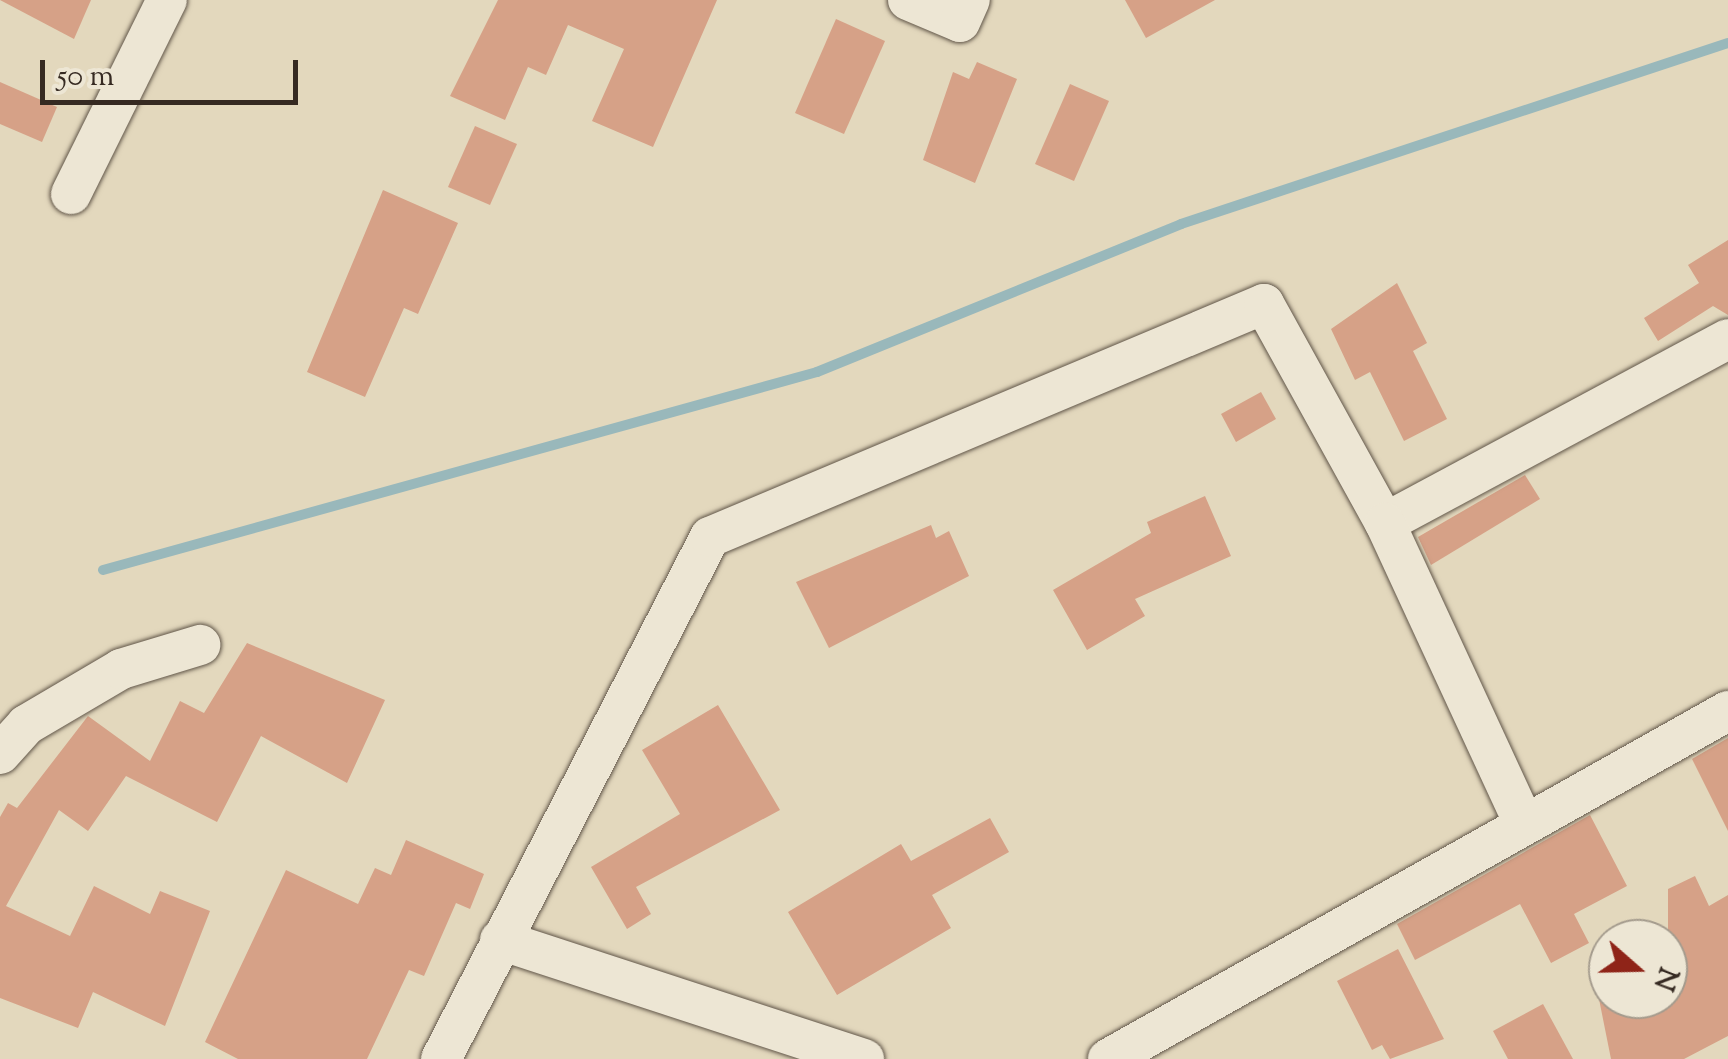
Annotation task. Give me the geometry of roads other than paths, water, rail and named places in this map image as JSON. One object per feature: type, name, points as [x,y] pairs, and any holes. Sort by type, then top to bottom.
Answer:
[{"type":"street","points":[[71,194],[167,0]]},
{"type":"street","points":[[908,0],[960,22],[970,0]]},
{"type":"street","points":[[441,1059],[710,537],[1264,304],[1385,523],[1524,821]]},
{"type":"street","points":[[1385,523],[1728,338]]},
{"type":"street","points":[[0,754],[26,725],[121,670],[200,644]]},
{"type":"street","points":[[1108,1059],[1524,821],[1728,711]]},
{"type":"street","points":[[500,940],[864,1059]]},
{"type":"waterway","points":[[103,570],[817,372],[1181,224],[1728,43]]}]
